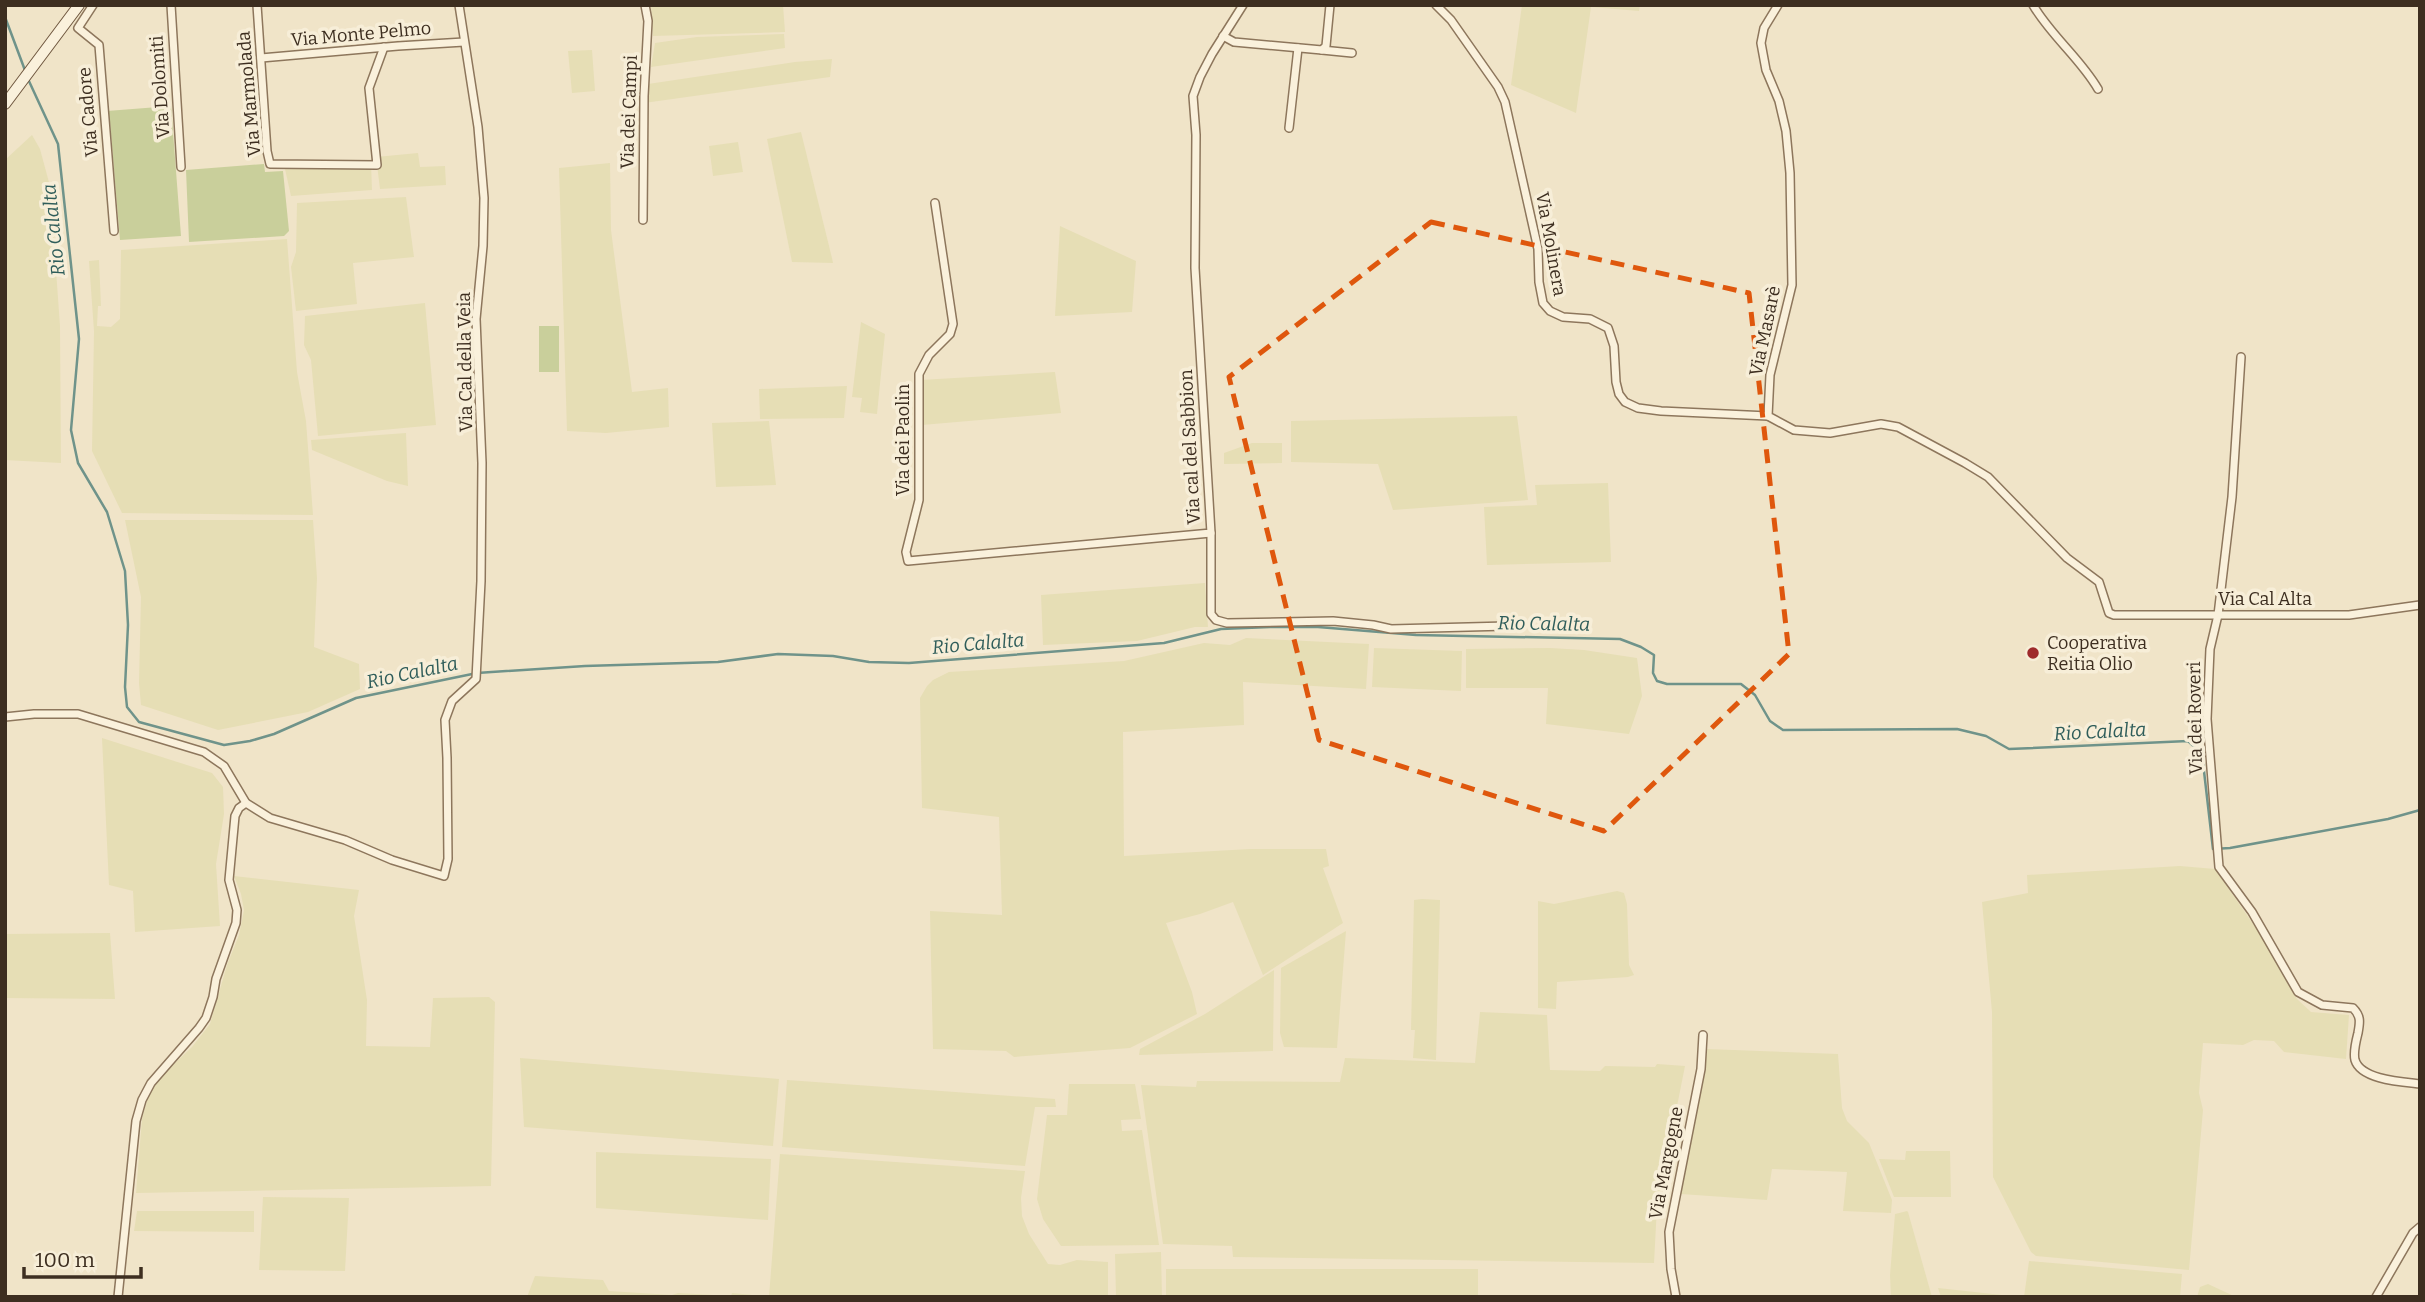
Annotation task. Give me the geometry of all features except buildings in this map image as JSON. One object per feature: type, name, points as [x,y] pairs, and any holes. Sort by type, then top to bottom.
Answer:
[{"type":"main road","points":[[5,104],[79,5]]},
{"type":"street","name":"Via Cadore","points":[[93,5],[78,28],[99,45],[114,231]]},
{"type":"street","name":"Via Dolomiti","points":[[171,5],[181,167]]},
{"type":"street","name":"Via Marmolada","points":[[257,5],[270,164],[377,164],[369,88],[384,47]]},
{"type":"street","name":"Via Cal della Veia","points":[[246,803],[270,817],[345,840],[392,860],[445,872],[447,758],[444,720],[452,701],[476,679],[481,581],[482,453],[476,319],[483,246],[484,198],[478,127],[458,5]]},
{"type":"street","name":"Via dei Campi","points":[[643,220],[643,96],[648,21],[645,5]]},
{"type":"street","points":[[1243,5],[1223,36],[1234,42],[1352,53]]},
{"type":"street","points":[[1322,50],[1326,46],[1330,5]]},
{"type":"street","name":"Via Molinera","points":[[1436,5],[1451,20],[1498,87],[1505,102],[1538,249],[1543,303],[1550,311],[1563,317],[1590,318],[1608,328],[1614,346],[1616,382],[1619,394],[1625,402],[1638,408],[1661,411],[1768,416]]},
{"type":"street","name":"Via Masarè","points":[[1768,416],[1770,375],[1792,285],[1790,173],[1786,131],[1779,101],[1766,70],[1761,43],[1764,28],[1778,5]]},
{"type":"street","points":[[2033,5],[2041,19],[2087,69],[2098,89]]},
{"type":"street","name":"Via cal del Sabbion","points":[[908,561],[1211,533],[1195,268],[1196,135],[1193,96],[1200,77],[1223,36]]},
{"type":"street","name":"Via Monte Pelmo","points":[[261,58],[464,42]]},
{"type":"street","points":[[1289,128],[1298,48]]},
{"type":"street","name":"Via dei Paolin","points":[[908,561],[906,552],[919,500],[919,374],[929,355],[950,334],[953,324],[935,203]]},
{"type":"street","name":"Via dei Roveri","points":[[2241,357],[2232,497],[2218,615],[2210,649],[2207,719],[2219,867],[2252,912],[2298,992],[2322,1005],[2353,1008],[2357,1012],[2361,1021],[2355,1046],[2356,1062],[2362,1071],[2380,1078],[2420,1084]]},
{"type":"street","name":"Via Cal Alta","points":[[1768,416],[1794,430],[1830,433],[1881,424],[1898,428],[1965,463],[1988,477],[2067,558],[2099,582],[2109,613],[2114,615],[2349,615],[2420,605]]},
{"type":"street","points":[[1211,533],[1211,614],[1216,620],[1333,621],[1391,629],[1507,626]]},
{"type":"street","points":[[5,718],[34,713],[78,714],[204,752],[225,765],[246,803],[239,808],[235,816],[229,880],[237,910],[236,923],[216,979],[206,1018],[189,1041],[150,1083],[136,1121],[118,1297]]},
{"type":"street","name":"Via Margogne","points":[[1676,1297],[1669,1232],[1701,1069],[1703,1035]]},
{"type":"street","points":[[2376,1297],[2413,1233],[2420,1227]]},
{"type":"highlighted area","points":[[1431,222],[1749,293],[1789,654],[1604,831],[1319,740],[1229,377]]},
{"type":"shaded area","points":[[651,5],[783,5],[785,32],[653,36]]},
{"type":"shaded area","points":[[1522,5],[1640,5],[1639,11],[1591,7],[1576,113],[1511,85]]},
{"type":"shaded area","points":[[784,34],[785,48],[651,67],[655,43],[697,37]]},
{"type":"shaded area","points":[[592,50],[595,91],[572,93],[568,51]]},
{"type":"shaded area","points":[[832,59],[830,77],[644,103],[648,84]]},
{"type":"shaded area","points":[[801,132],[833,263],[792,262],[767,139]]},
{"type":"shaded area","points":[[32,135],[40,149],[50,186],[60,326],[61,463],[5,460],[5,160]]},
{"type":"shaded area","points":[[738,142],[743,172],[713,176],[709,146]]},
{"type":"shaded area","points":[[418,153],[420,167],[445,166],[446,185],[380,189],[376,157]]},
{"type":"shaded area","points":[[371,163],[372,190],[291,196],[285,169]]},
{"type":"shaded area","points":[[610,163],[611,230],[632,392],[668,388],[669,427],[606,433],[567,431],[559,168]]},
{"type":"shaded area","points":[[406,197],[414,257],[353,263],[357,304],[296,311],[291,267],[296,252],[297,203]]},
{"type":"shaded area","points":[[1060,226],[1136,261],[1132,312],[1055,316]]},
{"type":"shaded area","points":[[287,239],[297,372],[306,421],[313,515],[122,513],[92,451],[94,331],[89,261],[99,260],[101,306],[98,306],[97,326],[111,327],[120,319],[121,250]]},
{"type":"shaded area","points":[[425,303],[436,425],[318,436],[311,360],[304,345],[305,316]]},
{"type":"shaded area","points":[[861,322],[885,334],[877,414],[860,412],[862,398],[852,397]]},
{"type":"shaded area","points":[[1055,372],[1061,413],[922,425],[921,380]]},
{"type":"shaded area","points":[[847,386],[844,418],[760,419],[759,389]]},
{"type":"shaded area","points":[[1517,416],[1528,500],[1393,510],[1378,464],[1291,462],[1291,421]]},
{"type":"shaded area","points":[[769,421],[776,485],[716,487],[712,423]]},
{"type":"shaded area","points":[[406,433],[408,486],[387,481],[312,450],[311,440]]},
{"type":"shaded area","points":[[1252,443],[1282,443],[1282,463],[1224,464],[1224,453]]},
{"type":"shaded area","points":[[1608,483],[1611,562],[1487,565],[1484,507],[1537,505],[1535,485]]},
{"type":"shaded area","points":[[125,520],[313,520],[317,578],[314,647],[359,664],[360,689],[308,712],[218,730],[141,705],[141,597]]},
{"type":"shaded area","points":[[1205,583],[1208,627],[1195,627],[1137,641],[1043,645],[1041,595]]},
{"type":"shaded area","points":[[1246,638],[1369,644],[1366,689],[1243,682],[1244,725],[1123,732],[1124,856],[1250,849],[1326,849],[1329,866],[1323,868],[1343,923],[1263,975],[1233,902],[1166,923],[1192,992],[1197,1014],[1130,1048],[1014,1057],[1006,1051],[933,1049],[930,911],[1002,915],[999,817],[922,808],[920,698],[927,686],[949,672],[1124,661],[1204,643],[1230,645]]},
{"type":"shaded area","points":[[1374,648],[1462,651],[1461,691],[1372,687]]},
{"type":"shaded area","points":[[1550,648],[1637,658],[1642,696],[1629,734],[1546,724],[1548,688],[1466,688],[1466,649]]},
{"type":"shaded area","points":[[102,738],[212,773],[223,787],[224,814],[216,864],[220,926],[135,932],[133,891],[109,885]]},
{"type":"shaded area","points":[[2180,866],[2215,869],[2267,944],[2297,999],[2311,1012],[2349,1015],[2346,1059],[2284,1052],[2274,1041],[2254,1040],[2243,1045],[2203,1043],[2199,1093],[2203,1110],[2189,1270],[2036,1256],[2031,1252],[1993,1177],[1992,1012],[1982,902],[2028,893],[2027,875]]},
{"type":"shaded area","points":[[234,876],[359,890],[354,916],[367,1000],[366,1046],[430,1047],[433,998],[489,997],[495,1002],[491,1186],[136,1193],[142,1119],[149,1094],[157,1080],[192,1047],[210,1024],[227,965],[239,935],[244,910]]},
{"type":"shaded area","points":[[1617,891],[1624,893],[1627,904],[1629,965],[1634,975],[1557,982],[1556,1009],[1538,1008],[1538,901],[1554,904]]},
{"type":"shaded area","points":[[1414,900],[1440,900],[1436,1060],[1413,1058],[1415,1030],[1411,1030]]},
{"type":"shaded area","points":[[1346,931],[1337,1048],[1284,1047],[1280,1033],[1281,968]]},
{"type":"shaded area","points":[[110,933],[115,999],[5,998],[5,934]]},
{"type":"shaded area","points":[[1274,970],[1273,1051],[1139,1055],[1140,1049],[1205,1014]]},
{"type":"shaded area","points":[[1480,1012],[1547,1015],[1550,1070],[1600,1071],[1605,1066],[1655,1067],[1657,1064],[1685,1066],[1657,1207],[1654,1263],[1233,1257],[1232,1246],[1163,1244],[1141,1085],[1196,1087],[1197,1081],[1340,1082],[1345,1058],[1475,1063]]},
{"type":"shaded area","points":[[1707,1049],[1838,1054],[1842,1108],[1847,1121],[1869,1143],[1892,1200],[1891,1213],[1843,1211],[1847,1172],[1772,1169],[1767,1200],[1681,1194]]},
{"type":"shaded area","points":[[520,1058],[779,1079],[773,1146],[524,1127]]},
{"type":"shaded area","points":[[787,1080],[1055,1099],[1056,1107],[1035,1107],[1025,1166],[782,1147]]},
{"type":"shaded area","points":[[1069,1084],[1135,1084],[1141,1119],[1121,1120],[1122,1131],[1142,1130],[1159,1245],[1061,1246],[1043,1219],[1037,1199],[1047,1115],[1067,1115]]},
{"type":"shaded area","points":[[1906,1151],[1950,1151],[1951,1197],[1894,1197],[1879,1159],[1905,1160]]},
{"type":"shaded area","points":[[596,1152],[771,1159],[768,1220],[596,1208]]},
{"type":"shaded area","points":[[780,1154],[1025,1171],[1021,1198],[1022,1216],[1029,1234],[1048,1264],[1060,1265],[1077,1260],[1108,1262],[1108,1297],[769,1297]]},
{"type":"shaded area","points":[[263,1197],[349,1198],[345,1271],[259,1270]]},
{"type":"shaded area","points":[[137,1211],[254,1211],[254,1232],[134,1231]]},
{"type":"shaded area","points":[[1907,1211],[1932,1297],[1891,1297],[1895,1214]]},
{"type":"shaded area","points":[[1161,1252],[1162,1297],[1116,1297],[1115,1254]]},
{"type":"shaded area","points":[[2029,1261],[2182,1274],[2180,1297],[2024,1297]]},
{"type":"shaded area","points":[[1166,1269],[1478,1269],[1478,1297],[1166,1297]]},
{"type":"shaded area","points":[[535,1276],[603,1280],[609,1291],[731,1296],[732,1293],[763,1297],[527,1297]]},
{"type":"shaded area","points":[[2208,1284],[2236,1297],[2197,1297],[2200,1287]]},
{"type":"shaded area","points":[[1938,1288],[2020,1297],[1941,1297]]},
{"type":"green space","points":[[171,106],[181,236],[120,240],[107,111]]},
{"type":"green space","points":[[264,164],[265,172],[283,171],[289,231],[284,236],[189,242],[186,170]]},
{"type":"green space","points":[[539,326],[559,326],[559,372],[539,372]]},
{"type":"waterway","name":"Rio Calalta","points":[[5,17],[26,73]]},
{"type":"waterway","name":"Rio Calalta","points":[[28,79],[58,144],[79,339],[71,430],[78,463],[107,512],[125,571],[128,625],[125,687],[127,707],[139,722],[224,745],[274,734],[356,698],[477,673],[718,662],[778,654],[909,663],[1164,643],[1221,629],[1318,627],[1416,635],[1620,639],[1654,655],[1653,673],[1657,681],[1667,684],[1741,684],[1755,695],[1770,721],[1783,730],[1957,729],[1986,736],[2009,749],[2188,741],[2202,754],[2213,849],[2388,819],[2420,810]]},
{"type":"place","name":"Cooperativa Reitia Olio","points":[[2033,653]]}]
